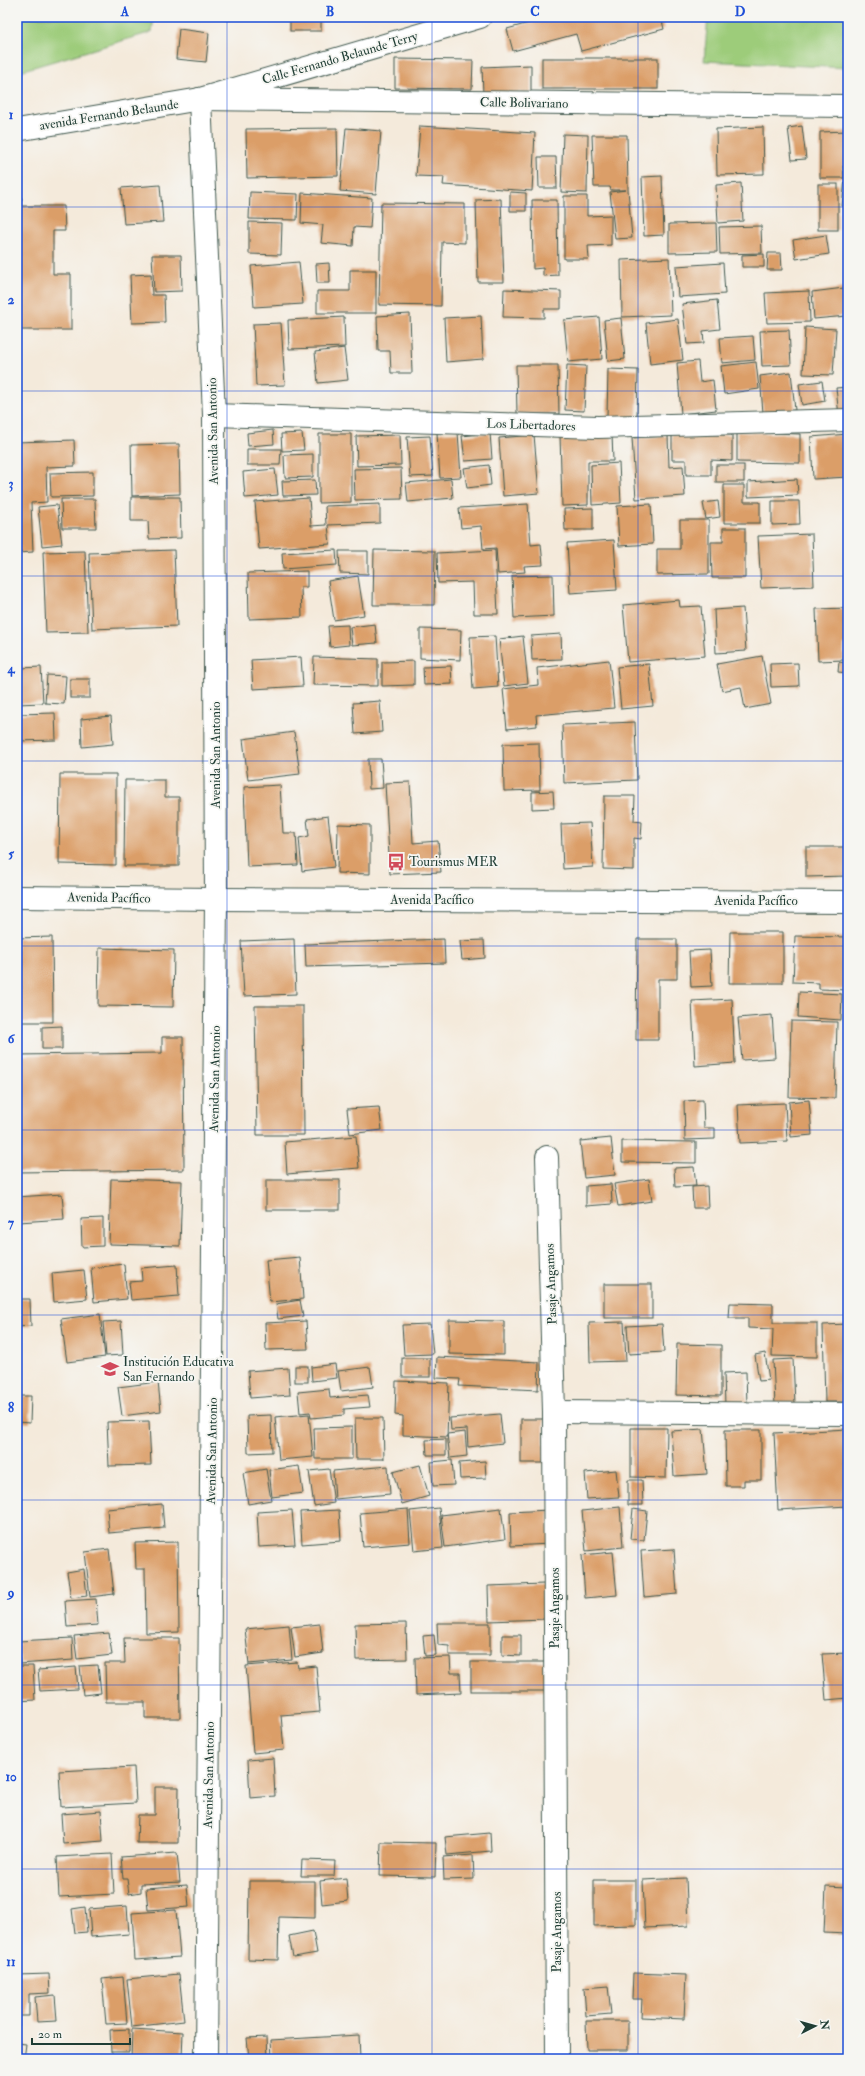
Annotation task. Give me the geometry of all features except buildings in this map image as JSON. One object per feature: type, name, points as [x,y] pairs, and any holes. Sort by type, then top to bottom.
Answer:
[{"type":"street","name":"Calle Fernando Belaunde Terry","points":[[200,99],[480,17]]},
{"type":"street","name":"Calle Bolivariano","points":[[200,99],[848,106]]},
{"type":"street","name":"avenida Fernando Belaunde","points":[[17,130],[200,99]]},
{"type":"street","name":"Avenida San Antonio","points":[[200,99],[214,415],[216,899],[206,2059]]},
{"type":"street","name":"Los Libertadores","points":[[214,415],[598,427],[848,420]]},
{"type":"street","name":"Avenida Pacífico","points":[[17,897],[848,902]]},
{"type":"street","name":"Pasaje Angamos","points":[[547,1157],[554,1412],[558,2059]]},
{"type":"street","points":[[554,1412],[848,1414]]},
{"type":"green space","points":[[17,17],[154,17],[152,32],[17,72]]},
{"type":"green space","points":[[708,17],[848,17],[848,68],[704,61]]},
{"type":"place","name":"Tourismus MER","points":[[396,862]]},
{"type":"place","name":"Institución Educativa San Fernando","points":[[110,1369]]}]
